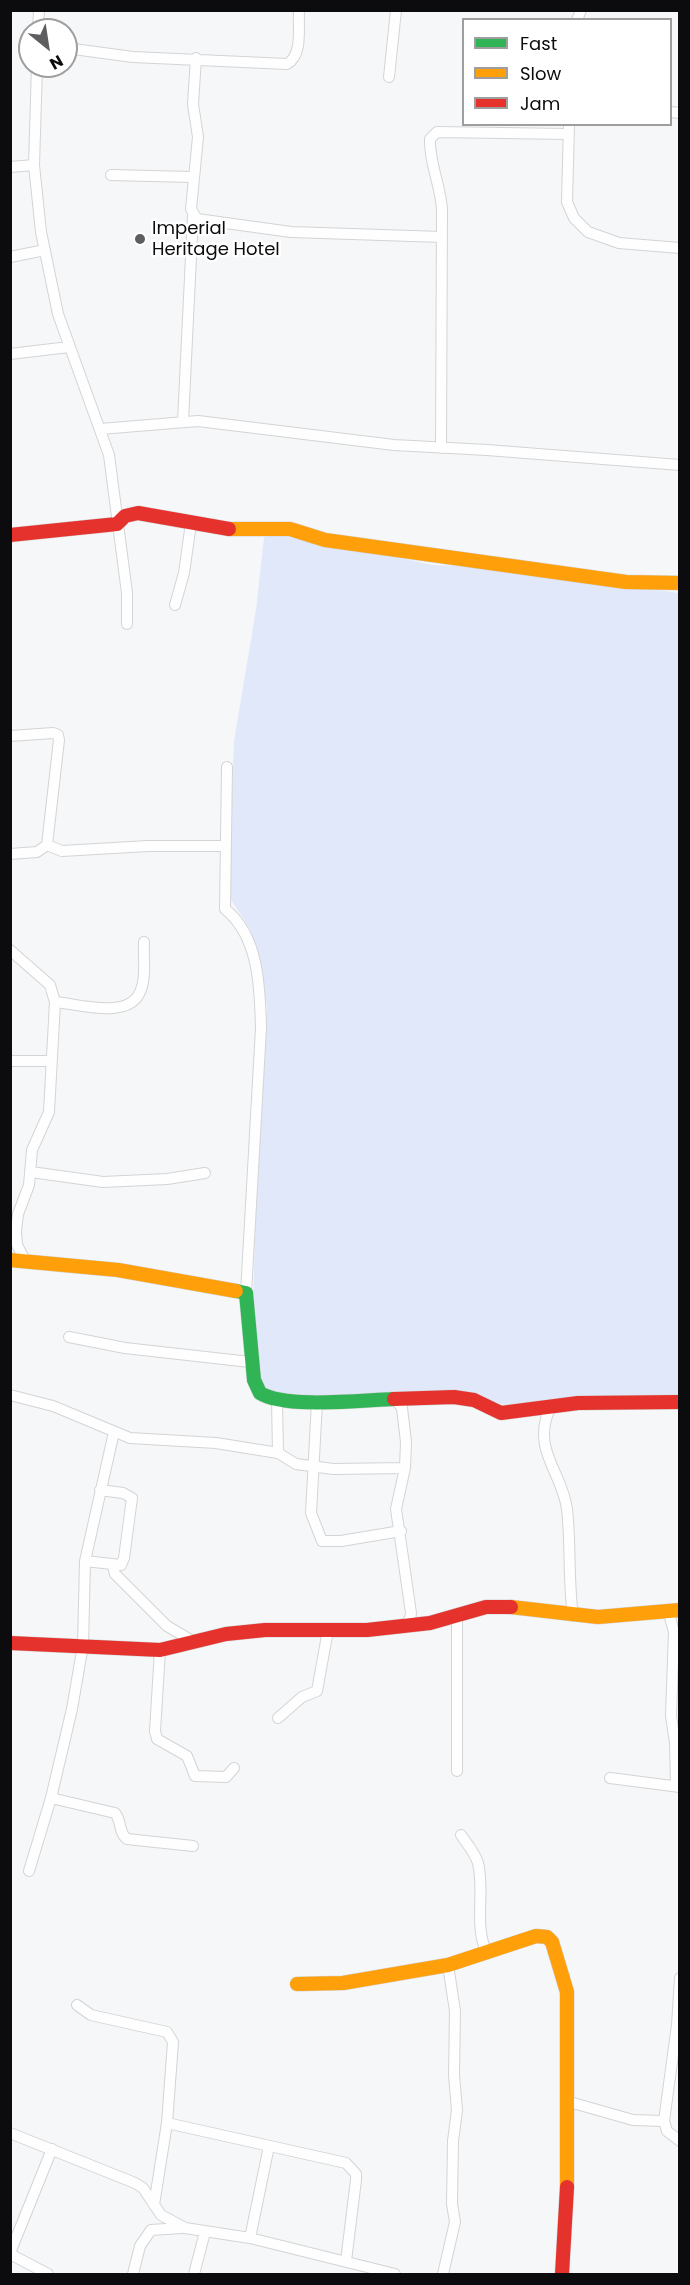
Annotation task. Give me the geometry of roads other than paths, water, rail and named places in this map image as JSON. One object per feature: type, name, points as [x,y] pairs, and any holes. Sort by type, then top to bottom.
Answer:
[{"type":"street","points":[[78,50],[133,57],[196,58],[287,64],[294,60],[297,53],[299,10]]},
{"type":"street","points":[[389,77],[396,10]]},
{"type":"street","points":[[183,421],[193,216],[192,177],[198,137],[193,104],[196,58]]},
{"type":"street","points":[[37,78],[34,165],[36,201],[58,314],[100,429],[113,476],[127,592],[127,624]]},
{"type":"street","points":[[441,448],[441,191],[430,151],[433,134],[437,132],[569,129],[567,202],[574,219],[588,232],[619,243],[680,248]]},
{"type":"street","points":[[10,167],[34,165]]},
{"type":"street","points":[[111,175],[192,177]]},
{"type":"street","points":[[193,216],[203,221],[291,232],[442,237]]},
{"type":"street","points":[[10,257],[45,250]]},
{"type":"street","points":[[10,354],[69,347]]},
{"type":"street","points":[[100,429],[183,421],[394,445],[680,465]]},
{"type":"street","points":[[10,535],[117,524],[125,516],[138,513],[224,529],[270,531],[290,529],[325,540],[626,582],[680,583]]},
{"type":"street","points":[[175,605],[184,573],[191,523]]},
{"type":"street","points":[[10,736],[58,735],[47,845],[37,852],[10,854]]},
{"type":"street","points":[[227,766],[224,846],[225,909],[236,918],[246,936],[258,973],[260,989],[261,1028],[246,1293],[250,1362],[256,1388],[268,1398],[316,1402],[453,1397],[474,1400],[501,1413],[578,1403],[680,1402]]},
{"type":"street","points":[[47,845],[62,851],[148,846],[224,846]]},
{"type":"street","points":[[55,1002],[111,1008],[123,1007],[132,1002],[142,985],[144,942]]},
{"type":"street","points":[[10,950],[50,985],[55,1002],[49,1112],[32,1150],[31,1172],[16,1231],[19,1252],[26,1262]]},
{"type":"street","points":[[10,1060],[52,1061]]},
{"type":"street","points":[[31,1172],[103,1182],[167,1179],[206,1173]]},
{"type":"street","points":[[10,1260],[118,1270],[246,1293]]},
{"type":"street","points":[[69,1337],[125,1348],[250,1362]]},
{"type":"street","points":[[10,1395],[53,1406],[114,1432],[147,1440],[216,1443],[278,1453],[296,1464],[333,1469],[405,1468]]},
{"type":"street","points":[[277,1400],[278,1453]]},
{"type":"street","points":[[395,1400],[402,1408],[405,1468],[396,1509],[411,1612],[410,1619],[403,1626]]},
{"type":"street","points":[[316,1402],[315,1466],[311,1513],[322,1541],[341,1541],[401,1531]]},
{"type":"street","points":[[550,1408],[544,1425],[545,1442],[547,1459],[565,1502],[573,1616]]},
{"type":"street","points":[[29,1871],[51,1798],[72,1709],[83,1645],[85,1561],[114,1432]]},
{"type":"street","points":[[85,1561],[113,1566],[121,1565],[124,1558],[132,1498],[123,1493],[100,1490]]},
{"type":"street","points":[[113,1566],[115,1574],[167,1626],[194,1642]]},
{"type":"street","points":[[10,1643],[160,1650],[226,1634],[265,1630],[328,1630],[403,1626],[457,1616],[486,1607],[506,1606],[573,1616],[598,1617],[674,1610],[671,1716],[678,1787],[610,1778]]},
{"type":"street","points":[[457,1616],[457,1771]]},
{"type":"street","points":[[278,1718],[302,1698],[317,1691],[328,1630]]},
{"type":"street","points":[[160,1650],[155,1731],[157,1739],[187,1756],[195,1776],[226,1777],[234,1768]]},
{"type":"street","points":[[51,1798],[115,1812],[122,1835],[128,1839],[193,1846]]},
{"type":"street","points":[[461,1835],[477,1861],[482,1923],[480,1936],[486,1951]]},
{"type":"street","points":[[297,1984],[343,1983],[448,1965],[536,1936],[547,1937],[552,1942],[567,1992],[567,2178],[562,2274]]},
{"type":"street","points":[[443,2274],[455,2222],[452,2204],[453,2141],[457,2110],[453,2075],[455,2011],[448,1965]]},
{"type":"street","points":[[680,1978],[677,2025],[664,2121],[667,2131],[680,2141]]},
{"type":"street","points":[[77,2005],[92,2015],[167,2032],[173,2042],[167,2123],[154,2205]]},
{"type":"street","points":[[566,2101],[633,2120],[664,2121]]},
{"type":"street","points":[[167,2123],[346,2163],[352,2167],[356,2180],[346,2262]]},
{"type":"street","points":[[10,2133],[135,2183],[143,2188],[168,2220],[185,2228],[250,2238],[395,2274]]},
{"type":"street","points":[[250,2238],[269,2146]]},
{"type":"street","points":[[48,2274],[10,2253],[52,2149]]},
{"type":"street","points":[[133,2274],[140,2246],[151,2230],[185,2228]]},
{"type":"street","points":[[194,2274],[205,2232]]},
{"type":"place","name":"Imperial Heritage Hotel","points":[[140,239]]}]
